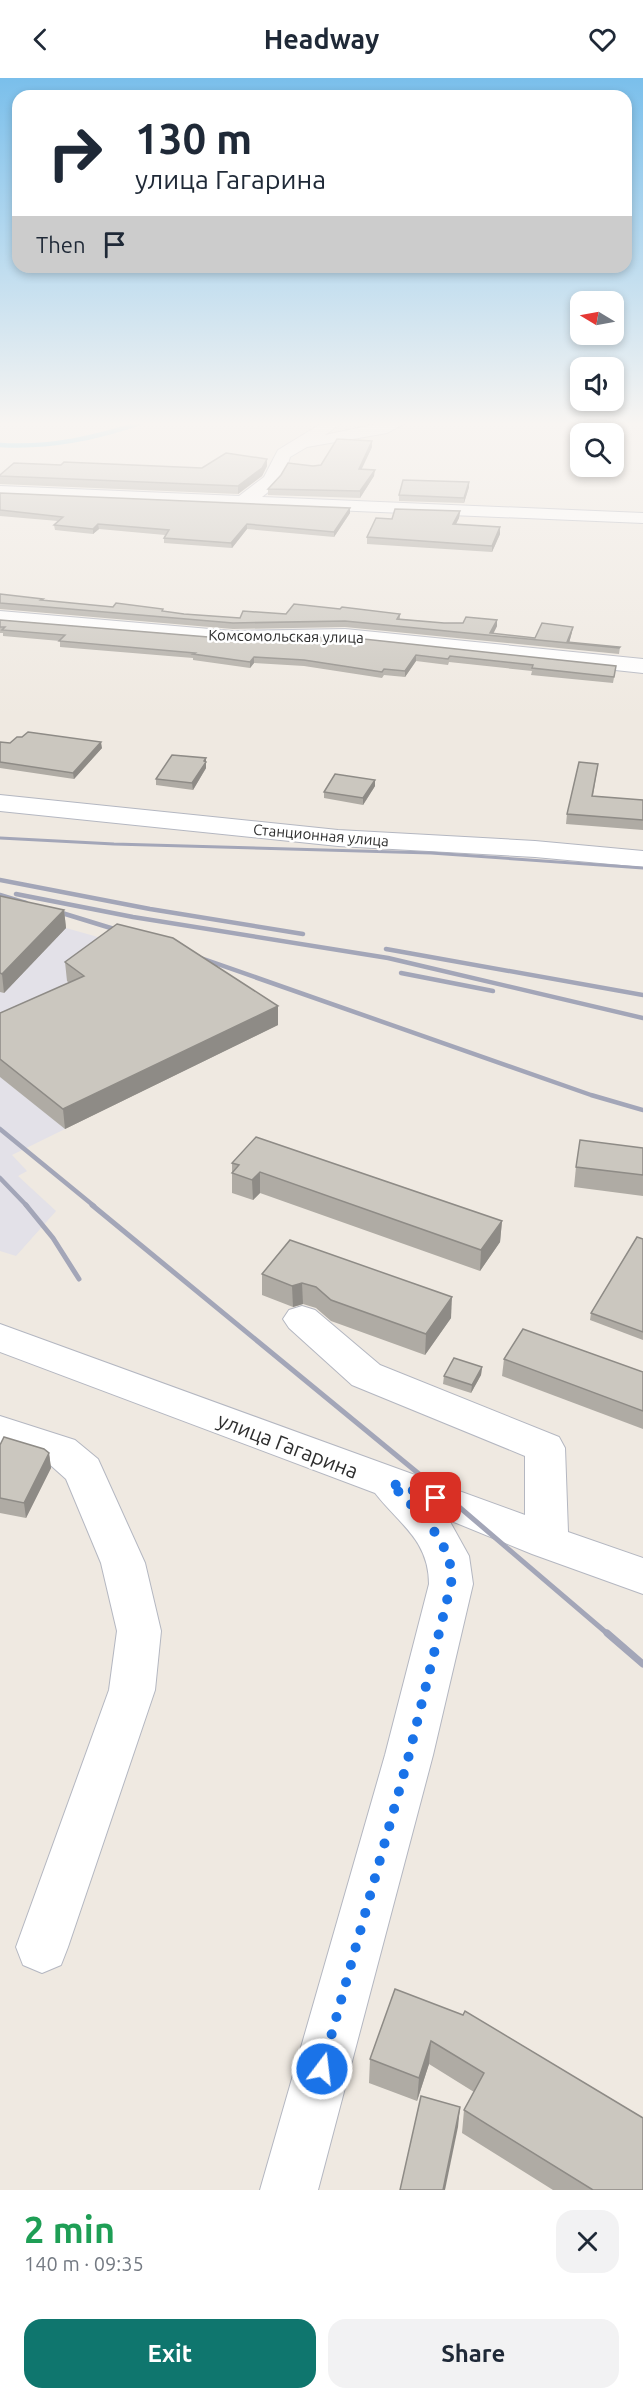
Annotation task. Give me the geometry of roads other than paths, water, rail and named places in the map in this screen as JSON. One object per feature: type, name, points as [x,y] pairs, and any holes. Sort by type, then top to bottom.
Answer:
[{"type":"street","name":"Комсомольская улица","points":[[0,617],[233,637],[345,635],[643,666]]},
{"type":"street","name":"Станционная улица","points":[[0,803],[338,838],[535,849],[643,859]]},
{"type":"street","points":[[302,1320],[366,1375],[545,1448],[547,1542]]},
{"type":"street","name":"улица Гагарина","points":[[0,1337],[643,1576]]},
{"type":"street","points":[[0,1431],[61,1451],[83,1470],[123,1563],[139,1632],[132,1690],[42,1947]]},
{"type":"street","points":[[289,2190],[409,1755],[451,1584],[453,1568],[448,1556],[424,1519],[390,1483]]},
{"type":"railway","points":[[0,838],[114,844],[431,853],[643,868]]},
{"type":"railway","points":[[0,880],[150,909],[303,934]]},
{"type":"railway","points":[[16,894],[133,917],[388,958],[643,1018]]},
{"type":"railway","points":[[0,895],[26,903]]},
{"type":"railway","points":[[49,909],[127,933]]},
{"type":"railway","points":[[386,949],[643,995]]},
{"type":"railway","points":[[192,955],[591,1095],[643,1110]]},
{"type":"railway","points":[[401,973],[493,991]]},
{"type":"railway","points":[[0,1129],[94,1206]]},
{"type":"railway","points":[[0,1178],[27,1206]]},
{"type":"railway","points":[[26,1205],[53,1238],[79,1279]]},
{"type":"railway","points":[[92,1205],[458,1506],[609,1635]]},
{"type":"railway","points":[[607,1633],[643,1664]]}]
